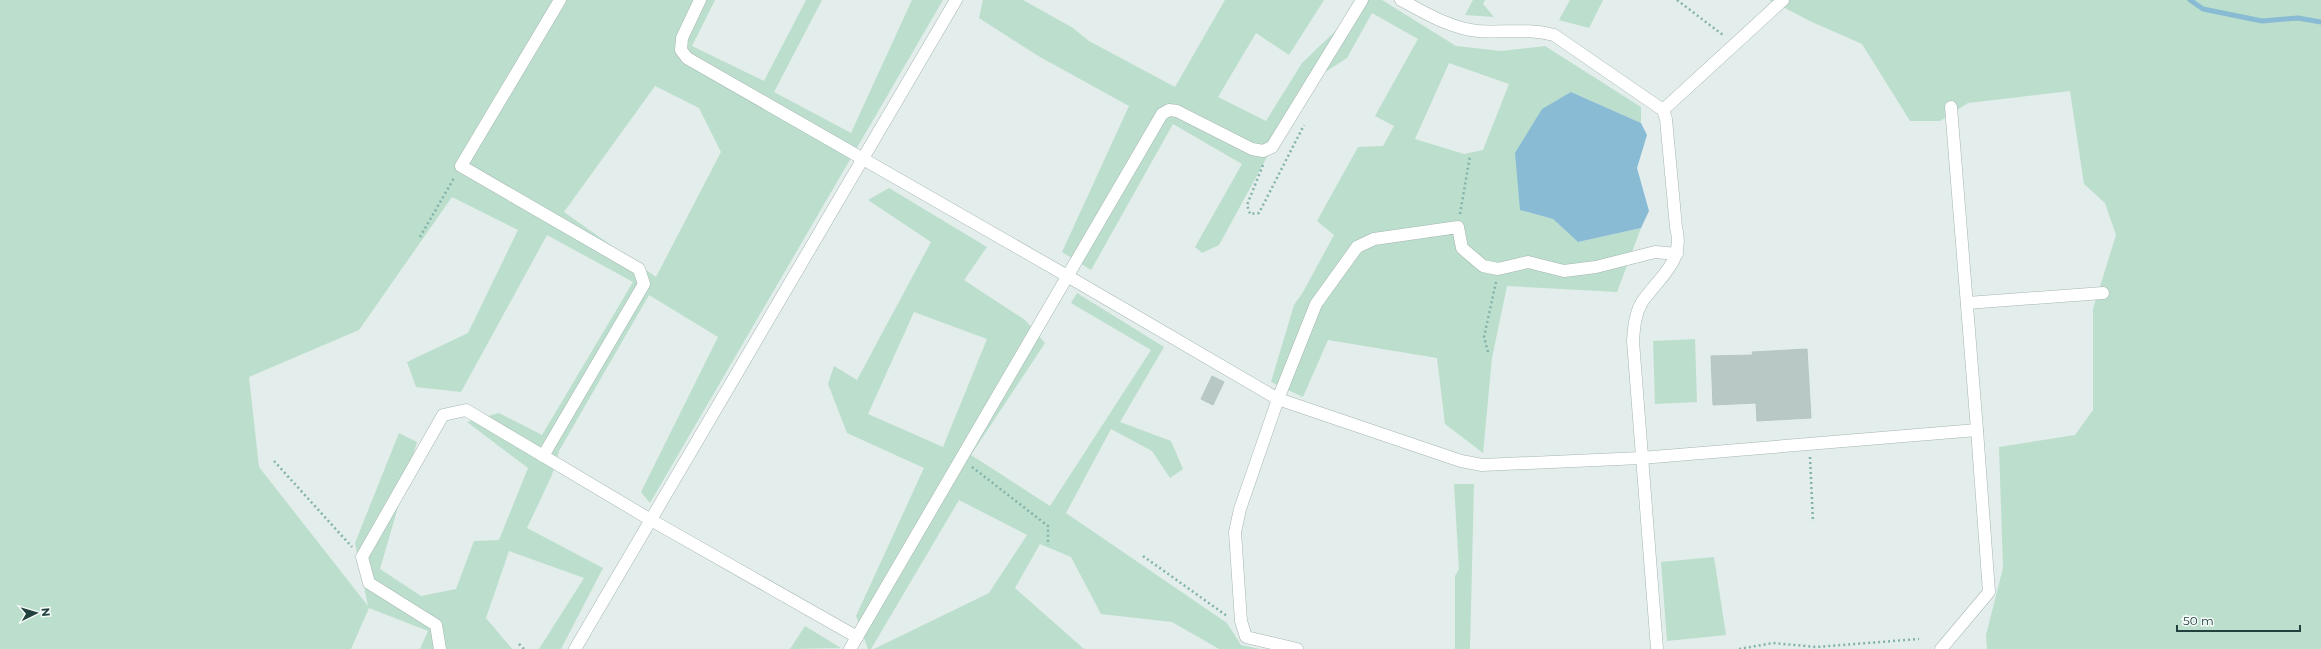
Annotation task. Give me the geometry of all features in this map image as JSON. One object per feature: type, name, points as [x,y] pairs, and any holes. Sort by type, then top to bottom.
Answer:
[{"type":"street","points":[[543,456],[644,284],[639,270],[461,166],[560,0]]},
{"type":"street","points":[[700,0],[682,38],[681,50],[687,58],[1069,277],[1278,399],[1461,461],[1482,465],[1641,458],[1977,430]]},
{"type":"street","points":[[575,649],[956,0]]},
{"type":"street","points":[[850,649],[1069,277],[1162,114],[1168,110],[1177,111],[1252,149],[1263,151],[1272,147],[1362,0]]},
{"type":"street","points":[[1401,0],[1450,26],[1478,31],[1537,30],[1554,35],[1663,110],[1666,120],[1676,227],[1679,240],[1677,254],[1670,267],[1642,303],[1635,319],[1633,341],[1657,649]]},
{"type":"street","points":[[1663,110],[1782,0]]},
{"type":"street","points":[[1941,649],[1989,592],[1951,107]]},
{"type":"street","points":[[1296,649],[1246,637],[1241,621],[1235,532],[1240,509],[1278,399],[1316,304],[1357,247],[1374,238],[1458,227],[1462,248],[1483,266],[1498,269],[1528,262],[1564,270],[1596,267],[1655,252],[1677,254]]},
{"type":"street","points":[[1967,304],[2103,293]]},
{"type":"street","points":[[440,649],[436,625],[369,583],[362,557],[443,416],[466,410],[651,520],[857,637]]},
{"type":"path","points":[[1677,0],[1735,44]]},
{"type":"path","points":[[1458,227],[1470,156]]},
{"type":"path","points":[[420,237],[461,166]]},
{"type":"path","points":[[1488,352],[1484,337],[1498,269]]},
{"type":"path","points":[[1809,444],[1814,522]]},
{"type":"path","points":[[962,459],[1048,526],[1048,545]]},
{"type":"path","points":[[274,461],[362,557]]},
{"type":"path","points":[[1143,556],[1223,615],[1241,621]]},
{"type":"path","points":[[1739,649],[1773,643],[1816,647],[1919,639]]},
{"type":"path","points":[[519,644],[524,649]]},
{"type":"green space","points":[[0,0],[715,0],[692,46],[764,81],[806,0],[822,0],[774,92],[851,133],[912,0],[943,0],[650,503],[641,492],[718,337],[649,295],[559,451],[552,475],[527,528],[603,568],[561,649],[539,649],[584,578],[509,551],[486,618],[512,649],[420,649],[428,631],[369,608],[351,649],[0,649]],"holes":[[[655,86],[699,108],[721,152],[656,277],[564,212]],[[452,197],[518,230],[468,333],[407,362],[416,387],[461,392],[547,235],[633,282],[542,435],[499,413],[467,422],[528,468],[499,540],[474,541],[456,589],[421,596],[380,569],[417,442],[399,433],[355,543],[368,606],[259,467],[249,377],[359,330]]]},
{"type":"green space","points":[[983,0],[1023,0],[1073,28],[1089,41],[1175,87],[1225,0],[1324,0],[1289,55],[1256,33],[1218,97],[1266,121],[1302,63],[1368,0],[1382,0],[1456,46],[1501,51],[1545,46],[1641,107],[1641,123],[1571,92],[1520,210],[1553,219],[1578,242],[1641,228],[1617,292],[1507,286],[1492,358],[1483,453],[1445,424],[1437,358],[1328,340],[1303,397],[1271,382],[1294,305],[1303,292],[1334,235],[1317,221],[1358,147],[1383,146],[1394,126],[1375,116],[1418,39],[1372,13],[1347,58],[1307,84],[1219,245],[1202,253],[1195,247],[1242,164],[1173,124],[1091,270],[1062,252],[1129,106],[1040,57],[979,18]],"holes":[[[1449,63],[1509,84],[1483,150],[1464,154],[1415,139]]]},
{"type":"green space","points":[[1473,0],[1485,0],[1483,4],[1494,17],[1465,15]]},
{"type":"green space","points":[[1570,0],[1603,0],[1589,28],[1559,20]]},
{"type":"green space","points":[[1769,0],[2321,0],[2321,649],[1987,649],[1986,635],[2003,568],[1999,447],[2075,435],[2093,410],[2093,309],[2116,235],[2105,203],[2084,184],[2070,91],[1968,103],[1940,121],[1910,121],[1862,44],[1812,22]]},
{"type":"green space","points":[[889,188],[987,247],[964,280],[1025,320],[1045,343],[971,455],[1050,506],[1151,350],[1071,303],[1077,293],[1164,347],[1120,422],[1171,441],[1183,469],[1170,478],[1152,451],[1111,429],[1066,513],[1227,623],[1241,645],[1260,649],[1219,649],[1172,622],[1101,614],[1071,557],[1040,544],[1015,588],[1084,649],[874,649],[989,593],[1027,535],[959,500],[871,649],[868,649],[856,616],[924,468],[847,433],[828,384],[834,366],[857,380],[931,242],[868,200]],"holes":[[[914,312],[987,339],[943,447],[868,414]]]},
{"type":"green space","points":[[1695,339],[1697,402],[1655,404],[1653,341]]},
{"type":"green space","points":[[1454,484],[1474,484],[1470,649],[1455,649],[1455,576],[1459,569]]},
{"type":"green space","points":[[1714,557],[1726,635],[1667,641],[1661,562]]},
{"type":"green space","points":[[805,626],[841,648],[790,649]]},
{"type":"water","points":[[1571,92],[1641,123],[1647,135],[1637,168],[1649,211],[1641,228],[1578,242],[1553,219],[1520,210],[1515,153],[1542,109]]},
{"type":"building","points":[[1807,349],[1811,418],[1757,421],[1756,403],[1713,405],[1711,356],[1753,355],[1752,352]]},
{"type":"building","points":[[1212,376],[1224,382],[1213,405],[1201,399]]},
{"type":"waterway","points":[[2190,0],[2203,9],[2262,21],[2298,18],[2321,22]]}]
